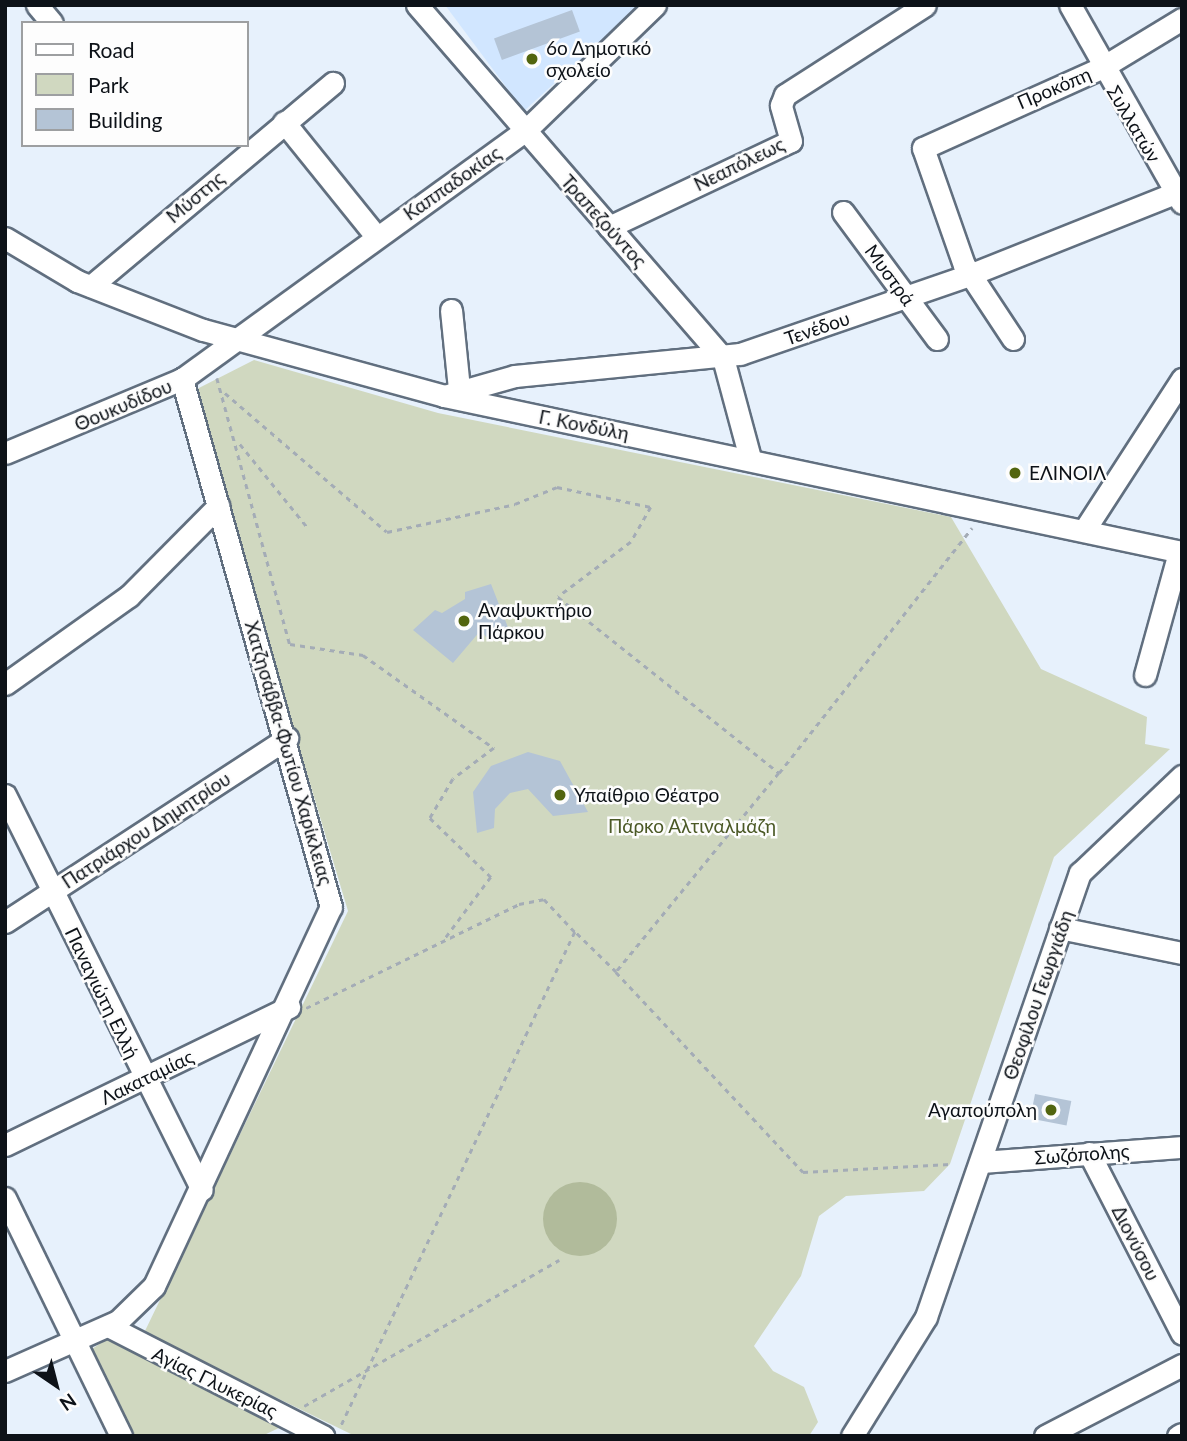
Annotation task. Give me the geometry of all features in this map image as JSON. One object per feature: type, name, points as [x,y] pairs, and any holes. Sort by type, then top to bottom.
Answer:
[{"type":"street","points":[[37,5],[50,21]]},
{"type":"street","name":"Καππαδοκίας","points":[[231,339],[525,131],[655,5]]},
{"type":"street","name":"Νεαπόλεως","points":[[609,227],[791,141],[781,104],[785,95],[925,5]]},
{"type":"street","name":"Συλλατών","points":[[1070,5],[1101,68],[1178,198]]},
{"type":"street","name":"Τραπεζούντος","points":[[420,6],[723,358],[750,458]]},
{"type":"street","name":"Προκόπη","points":[[970,275],[923,148],[1101,68],[1182,19]]},
{"type":"street","name":"Μύστης","points":[[91,286],[284,121],[333,83]]},
{"type":"street","points":[[284,121],[376,236]]},
{"type":"street","name":"Τενέδου","points":[[452,393],[515,376],[723,358],[970,275],[1178,198]]},
{"type":"street","name":"Μυστρά","points":[[844,212],[936,339]]},
{"type":"street","name":"Γ. Κονδύλη","points":[[5,238],[91,286],[231,339],[452,393],[1085,529],[1180,552]]},
{"type":"street","points":[[970,275],[1013,339]]},
{"type":"street","points":[[451,310],[452,393]]},
{"type":"street","name":"Θουκυδίδου","points":[[5,453],[182,379],[205,357],[231,339]]},
{"type":"street","name":"Χατζησάββα-Φωτίου Χαρίκλειας","points":[[5,1371],[128,1315],[154,1286],[294,1009],[331,907],[287,738],[182,379]]},
{"type":"street","points":[[1085,529],[1182,379]]},
{"type":"street","points":[[5,684],[129,596],[218,506]]},
{"type":"street","points":[[1145,675],[1180,552]]},
{"type":"street","name":"Πατριάρχου Δημητρίου","points":[[5,922],[287,738]]},
{"type":"street","name":"Θεοφίλου Γεωργιάδη","points":[[852,1436],[918,1336],[982,1162],[1060,928],[1087,862],[1182,775]]},
{"type":"street","name":"Παναγιώτη Ελλή","points":[[5,795],[144,1079],[202,1190]]},
{"type":"street","points":[[1060,928],[1182,953]]},
{"type":"street","name":"Λακαταμίας","points":[[5,1145],[294,1009]]},
{"type":"street","name":"Σωζόπολης","points":[[982,1162],[1182,1147]]},
{"type":"street","name":"Διονύσου","points":[[1090,1153],[1182,1334]]},
{"type":"street","points":[[5,1198],[121,1436]]},
{"type":"street","name":"Αγίας Γλυκερίας","points":[[108,1326],[331,1432]]},
{"type":"street","points":[[1045,1436],[1182,1365]]},
{"type":"street","points":[[283,1436],[301,1417]]},
{"type":"path","points":[[205,357],[225,393],[290,644],[363,655],[494,748],[453,779],[430,818],[491,877],[444,941]]},
{"type":"path","points":[[225,393],[387,532],[514,504],[557,487],[651,507],[631,541],[558,597],[779,773]]},
{"type":"path","points":[[238,442],[308,528]]},
{"type":"path","points":[[616,972],[779,773],[987,508]]},
{"type":"path","points":[[294,1009],[519,904],[544,899],[803,1172],[950,1164]]},
{"type":"path","points":[[331,1432],[369,1369],[575,932]]},
{"type":"path","points":[[301,1417],[369,1369],[559,1261]]},
{"type":"shaded area","name":"6ο Δημοτικό σχολείο","points":[[445,5],[640,5],[524,111]]},
{"type":"shaded area","points":[[573,1182],[587,1182],[601,1188],[611,1198],[617,1219],[611,1240],[601,1250],[587,1256],[573,1256],[559,1250],[549,1240],[543,1226],[543,1212],[549,1198],[559,1188]]},
{"type":"green space","name":"Πάρκο Αλτιναλμάζη","points":[[254,360],[438,413],[951,517],[1041,669],[1147,717],[1145,744],[1170,749],[1054,857],[950,1164],[924,1191],[846,1196],[819,1216],[801,1276],[754,1346],[773,1371],[804,1387],[818,1422],[809,1436],[355,1436],[144,1333],[348,911],[193,391]]},
{"type":"green space","points":[[108,1338],[283,1426],[262,1436],[131,1436],[92,1349]]},
{"type":"building","points":[[572,10],[580,32],[502,60],[494,38]]},
{"type":"building","name":"Αναψυκτήριο Πάρκου","points":[[491,584],[509,630],[486,637],[481,630],[453,663],[413,630],[435,610],[442,613],[465,599],[465,592]]},
{"type":"building","name":"Υπαίθριο Θέατρο","points":[[528,752],[560,761],[588,812],[553,816],[528,789],[510,793],[495,809],[494,828],[477,833],[473,792],[491,766]]},
{"type":"building","name":"Αγαπούπολη","points":[[1035,1094],[1071,1101],[1067,1126],[1030,1119]]},
{"type":"place","name":"6ο Δημοτικό σχολείο","points":[[532,59]]},
{"type":"place","name":"ΕΛΙΝΟΙΛ","points":[[1015,473]]},
{"type":"place","name":"Αναψυκτήριο Πάρκου","points":[[464,621]]},
{"type":"place","name":"Υπαίθριο Θέατρο","points":[[560,795]]},
{"type":"place","name":"Αγαπούπολη","points":[[1051,1110]]}]
